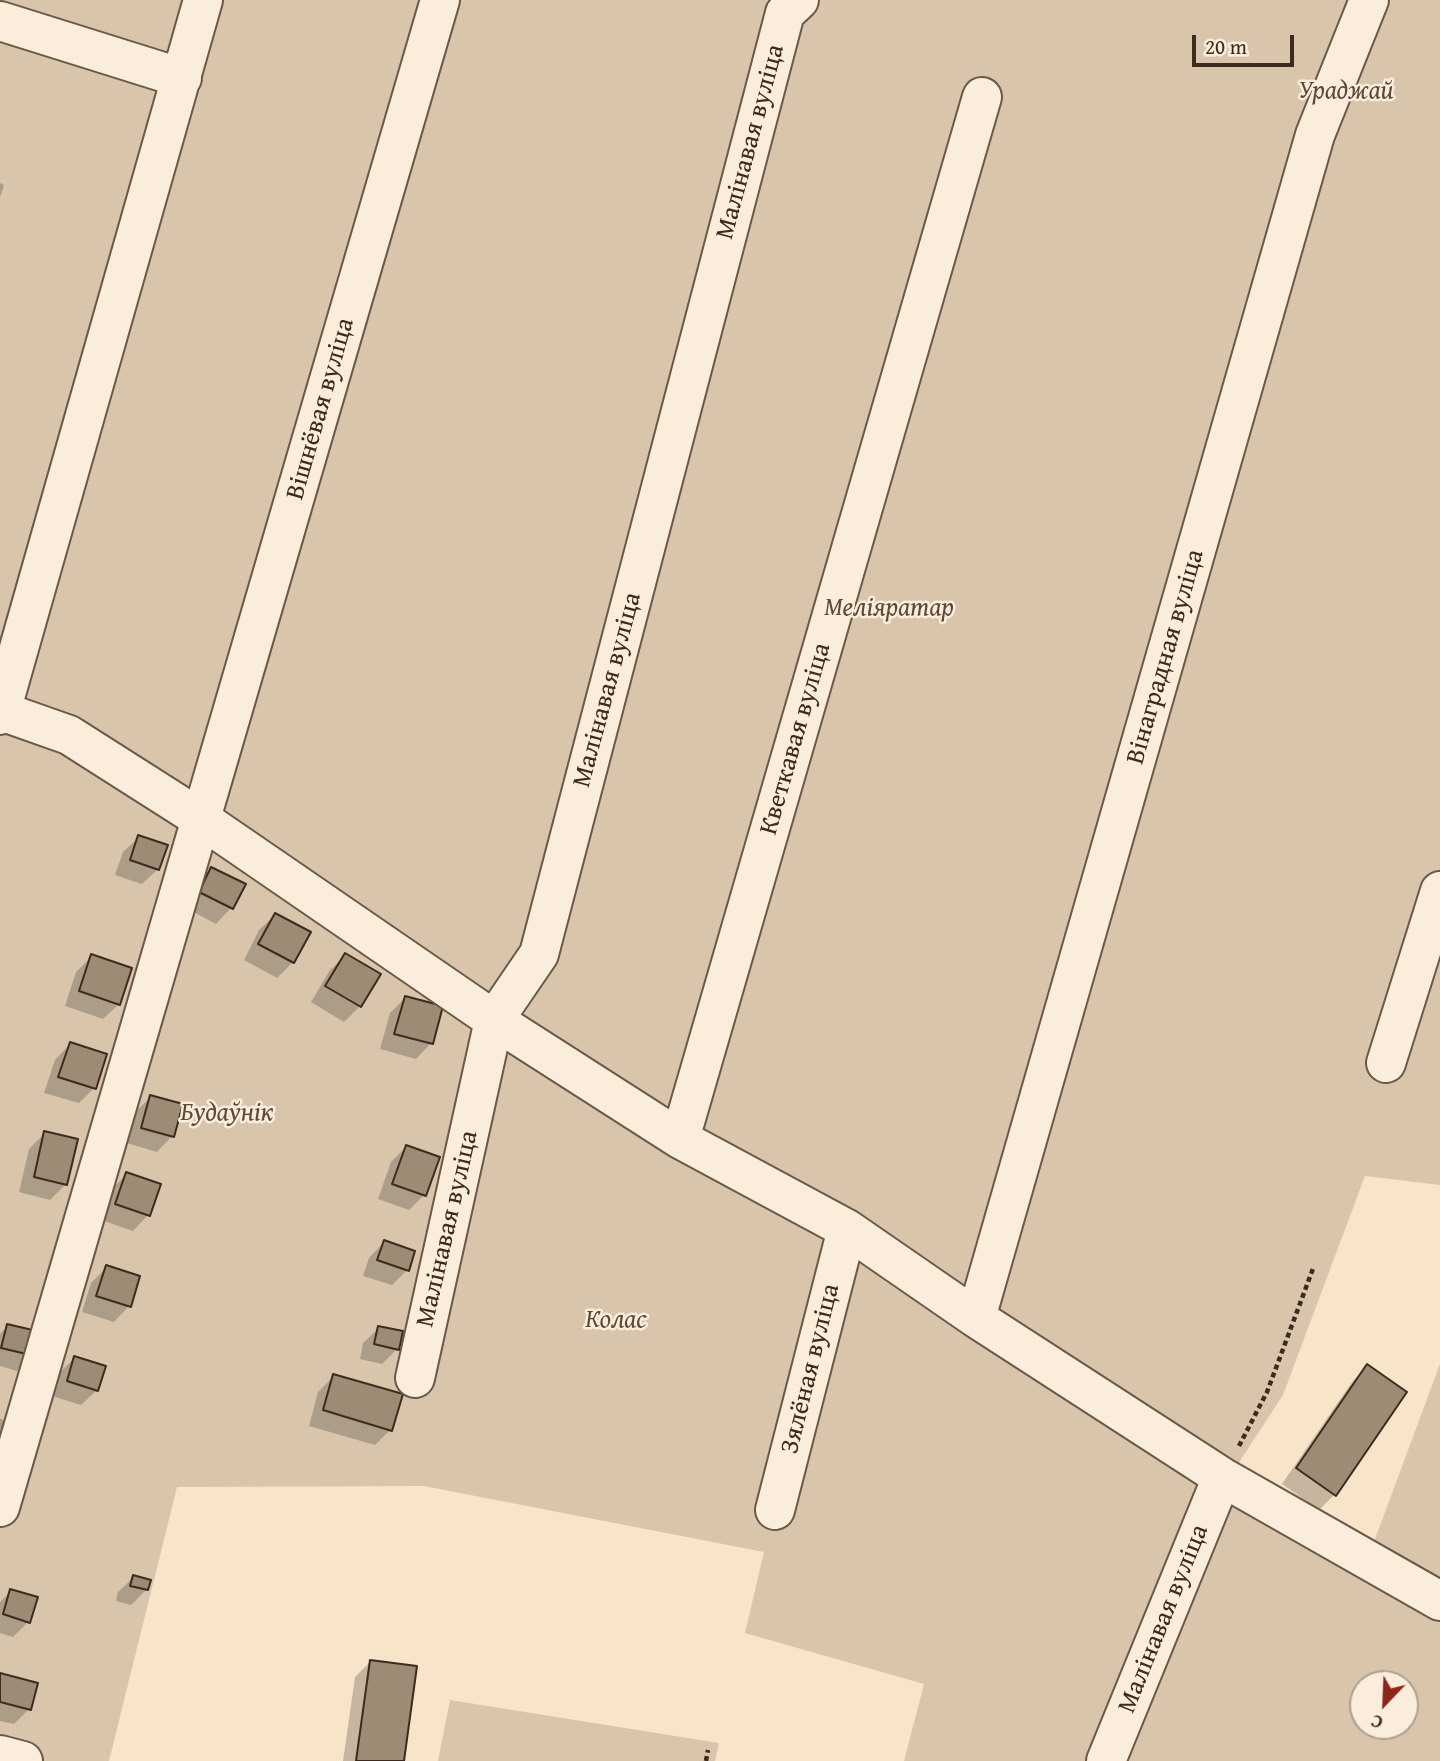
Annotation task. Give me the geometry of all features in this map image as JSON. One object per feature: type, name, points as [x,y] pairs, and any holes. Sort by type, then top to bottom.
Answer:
[{"type":"street","points":[[203,0],[1,713],[69,735],[201,819],[494,1020],[680,1139],[847,1229],[976,1318],[1222,1477],[1440,1601]]},
{"type":"street","name":"Вішнёвая вуліца","points":[[0,1507],[440,0]]},
{"type":"street","name":"Малінавая вуліца","points":[[415,1378],[494,1020],[539,954],[785,13],[799,0]]},
{"type":"street","name":"Вінаградная вуліца","points":[[976,1318],[1315,135],[1369,0]]},
{"type":"street","points":[[0,21],[182,78]]},
{"type":"street","name":"Кветкавая вуліца","points":[[680,1139],[982,97]]},
{"type":"street","points":[[1386,1063],[1439,899]]},
{"type":"street","name":"Зялёная вуліца","points":[[775,1510],[847,1229]]},
{"type":"street","name":"Малінавая вуліца","points":[[1106,1761],[1222,1477]]},
{"type":"street","points":[[0,1755],[23,1761]]},
{"type":"path","points":[[1222,1477],[1267,1392],[1314,1266]]},
{"type":"path","points":[[706,1761],[708,1749]]},
{"type":"green space","name":"Меліяратар","points":[[0,0],[1440,0],[1440,1185],[1365,1176],[1283,1395],[1232,1473],[1368,1558],[1440,1364],[1440,1761],[904,1761],[924,1684],[745,1633],[764,1552],[424,1486],[177,1487],[109,1761],[0,1761]]},
{"type":"green space","points":[[450,1700],[719,1743],[715,1761],[438,1761]]},
{"type":"building","points":[[138,835],[168,845],[159,870],[130,860]]},
{"type":"building","points":[[211,867],[246,884],[233,909],[199,892]]},
{"type":"building","points":[[275,913],[311,932],[294,963],[258,944]]},
{"type":"building","points":[[345,953],[381,974],[361,1007],[325,986]]},
{"type":"building","points":[[91,954],[132,968],[120,1005],[79,991]]},
{"type":"building","points":[[405,996],[443,1006],[433,1044],[394,1034]]},
{"type":"building","points":[[70,1042],[107,1054],[96,1089],[58,1077]]},
{"type":"building","points":[[150,1095],[183,1104],[174,1137],[141,1128]]},
{"type":"building","points":[[44,1131],[78,1139],[67,1185],[34,1177]]},
{"type":"building","points":[[406,1145],[440,1157],[426,1196],[392,1184]]},
{"type":"building","points":[[126,1172],[161,1184],[150,1216],[115,1204]]},
{"type":"building","points":[[384,1240],[415,1251],[409,1271],[377,1260]]},
{"type":"building","points":[[106,1265],[140,1276],[131,1307],[96,1296]]},
{"type":"building","points":[[7,1324],[41,1332],[35,1356],[1,1348]]},
{"type":"building","points":[[378,1326],[403,1331],[399,1350],[374,1344]]},
{"type":"building","points":[[74,1356],[106,1366],[98,1391],[67,1381]]},
{"type":"building","points":[[1367,1364],[1407,1392],[1336,1496],[1296,1468]]},
{"type":"building","points":[[333,1374],[403,1394],[392,1431],[323,1410]]},
{"type":"building","points":[[133,1575],[151,1580],[148,1590],[130,1586]]},
{"type":"building","points":[[10,1589],[38,1597],[30,1623],[3,1614]]},
{"type":"building","points":[[370,1660],[417,1666],[404,1761],[356,1761]]},
{"type":"building","points":[[0,1673],[38,1683],[31,1710],[0,1702]]},
{"type":"park label","name":"Ураджай","points":[[1346,91]]},
{"type":"park label","name":"Будаўнік","points":[[227,1113]]},
{"type":"park label","name":"Колас","points":[[616,1320]]}]
